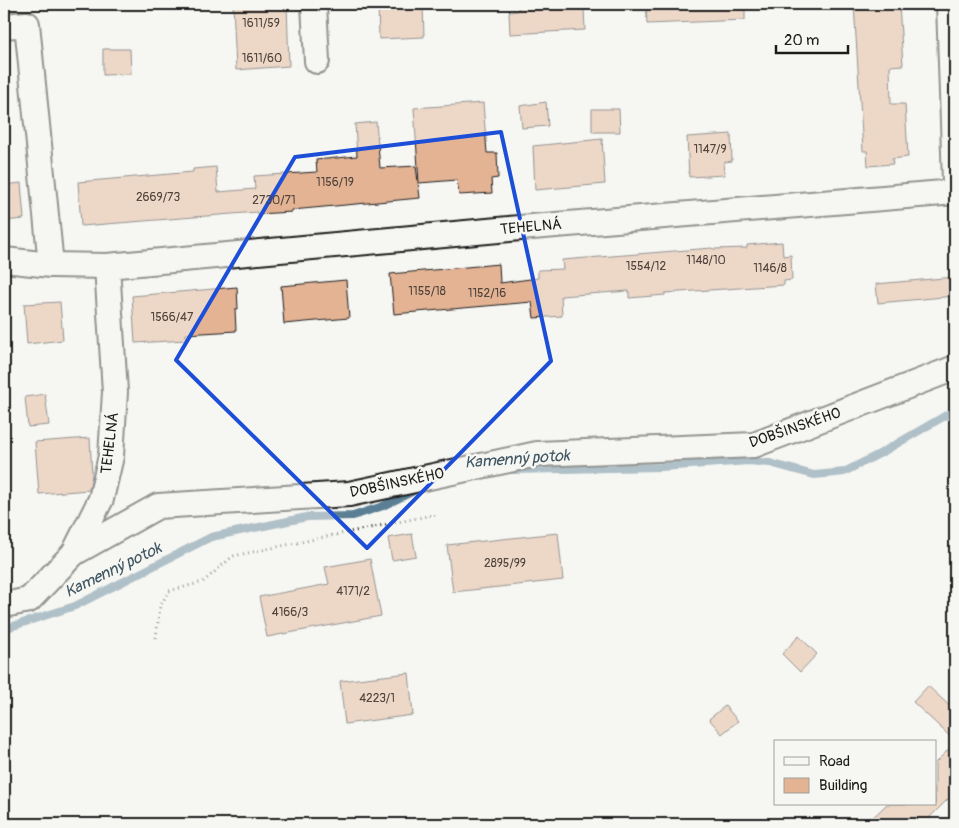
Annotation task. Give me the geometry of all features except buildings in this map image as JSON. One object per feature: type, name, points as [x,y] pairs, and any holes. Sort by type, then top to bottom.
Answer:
[{"type":"street","points":[[314,4],[317,61]]},
{"type":"street","points":[[948,4],[955,182]]},
{"type":"street","points":[[4,26],[27,24],[51,265]]},
{"type":"street","name":"TEHELNÁ","points":[[4,260],[51,265],[107,266],[520,228],[955,192]]},
{"type":"street","name":"TEHELNÁ","points":[[4,605],[29,600],[74,553],[101,499],[111,456],[115,392],[107,266]]},
{"type":"street","name":"DOBŠINSKÉHO","points":[[74,553],[158,506],[349,494],[537,454],[754,445],[955,368]]},
{"type":"path","points":[[156,638],[160,606],[169,591],[203,582],[233,556],[437,514]]},
{"type":"highlighted area","points":[[501,132],[551,361],[367,548],[176,360],[295,157]]},
{"type":"waterway","name":"Kamenný potok","points":[[510,470],[661,467],[749,461],[770,463],[814,475],[844,472],[955,410]]},
{"type":"waterway","name":"Kamenný potok","points":[[4,629],[75,606],[211,537],[307,517],[353,516],[383,506],[416,490]]}]
